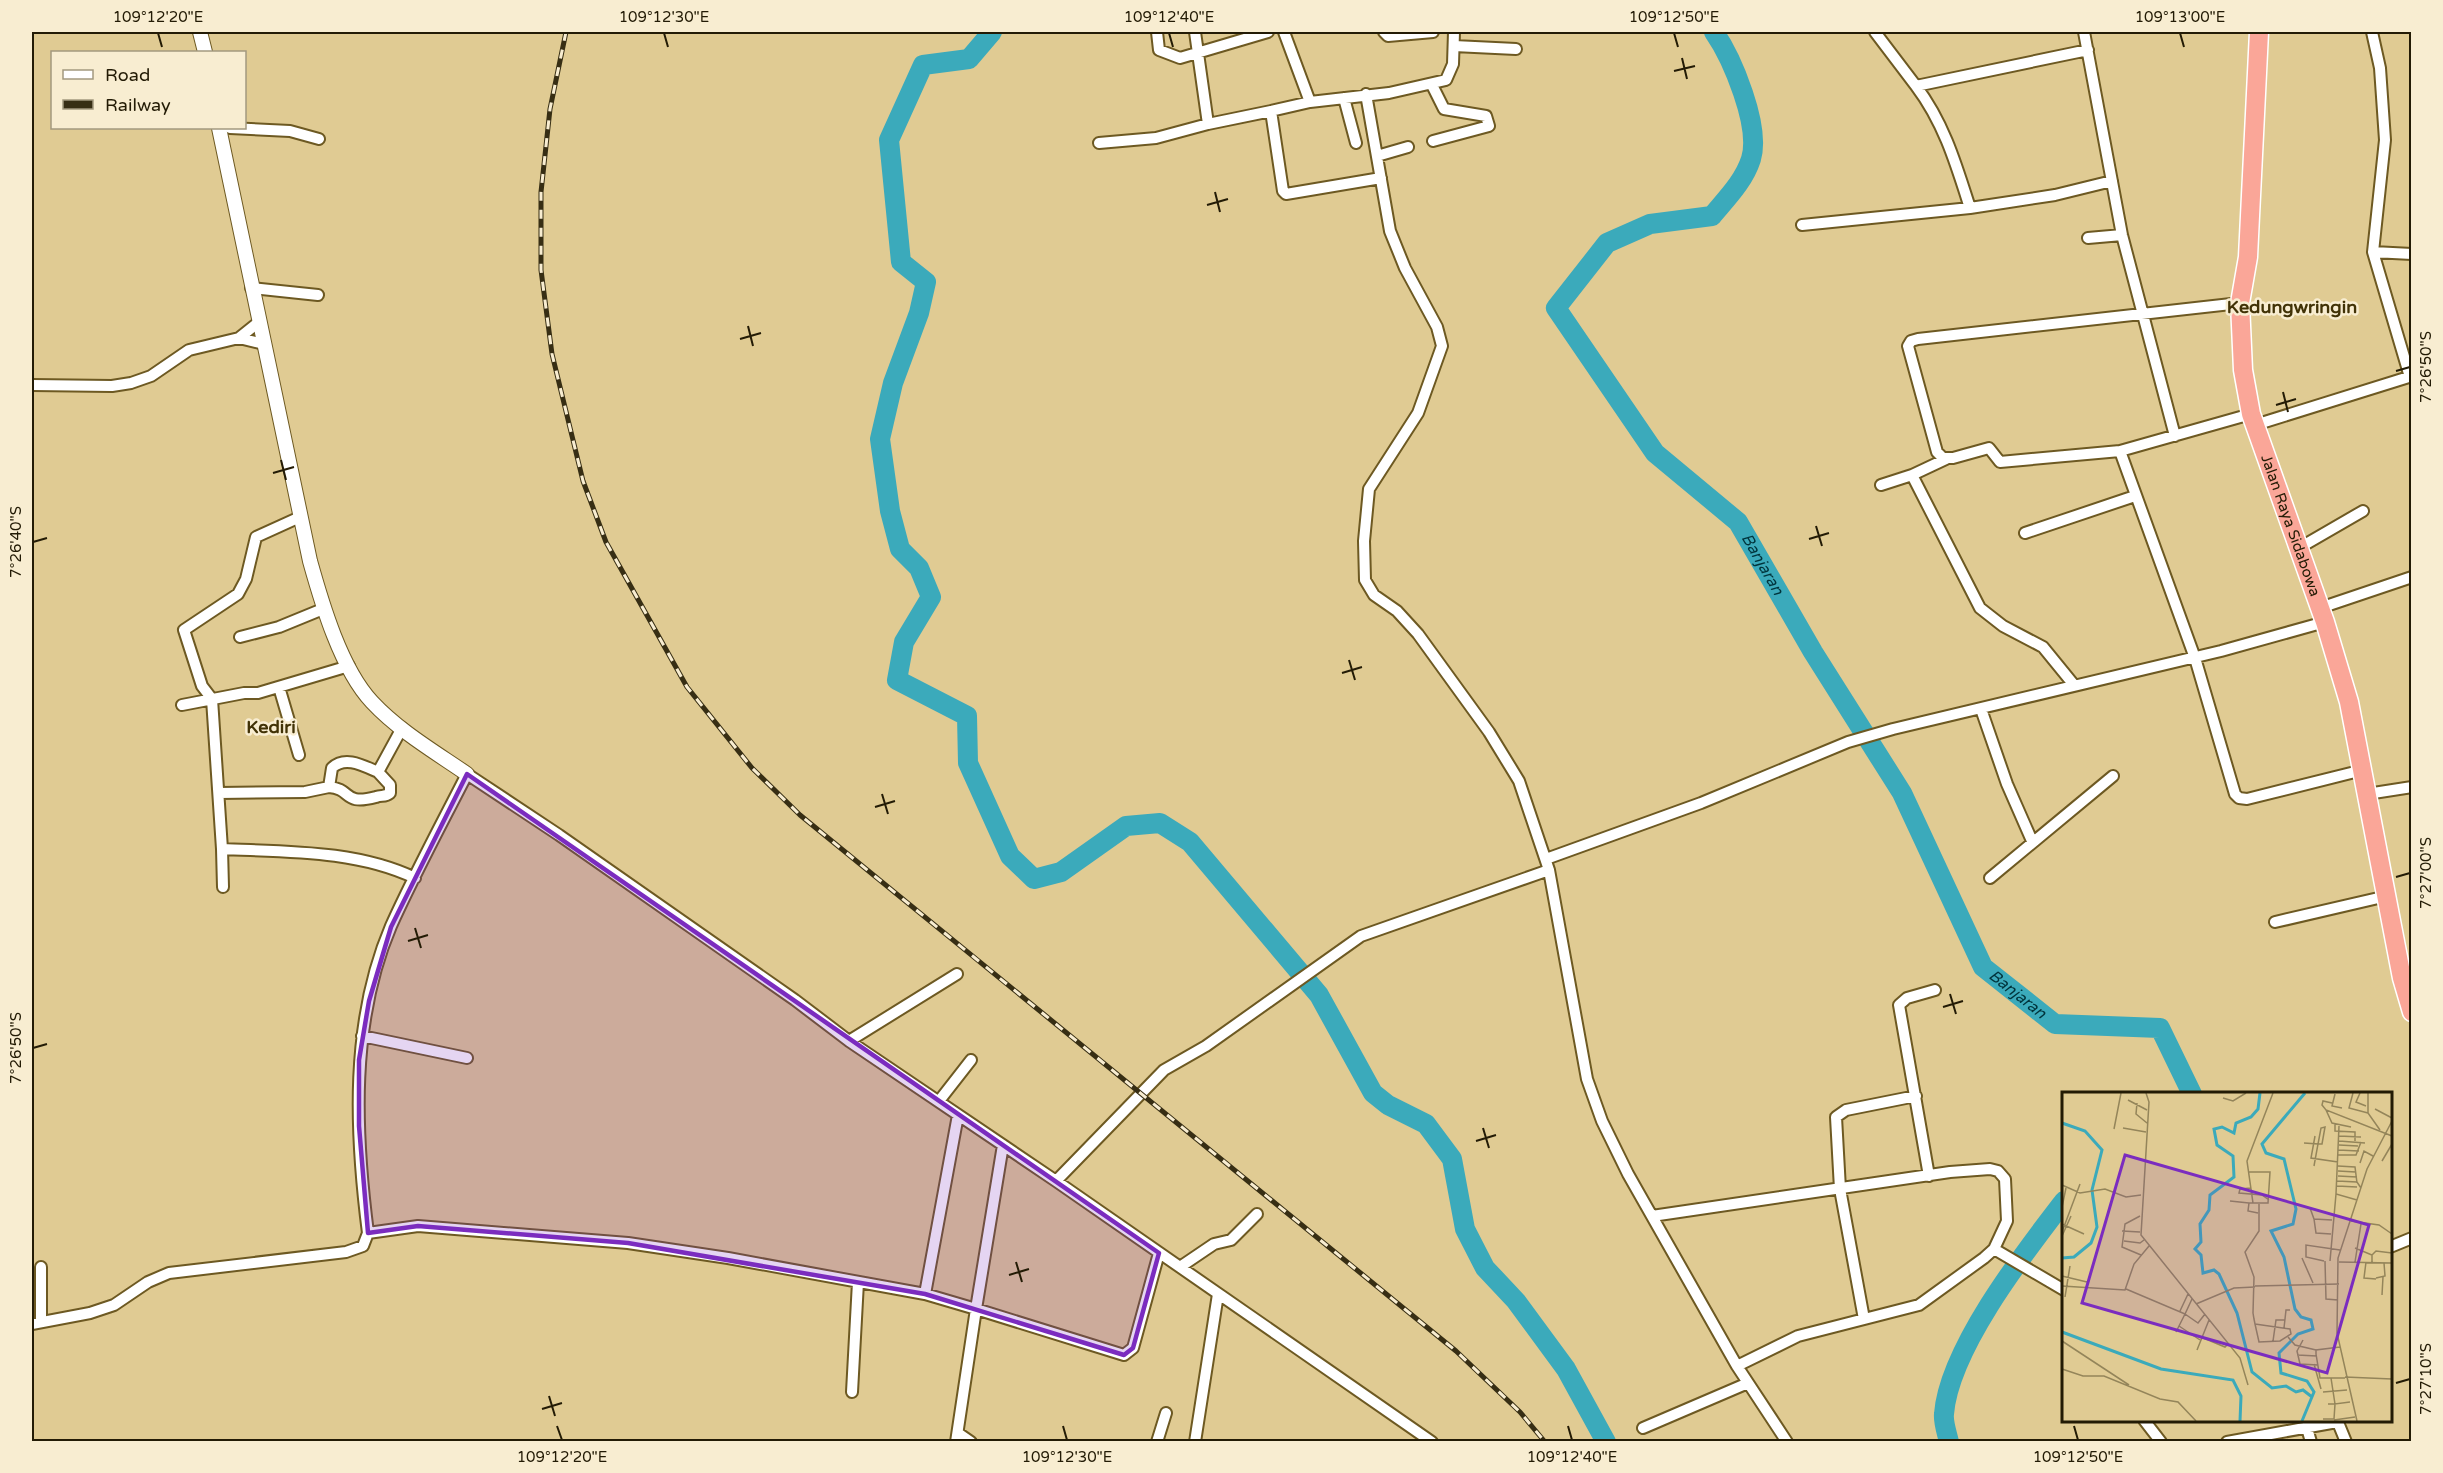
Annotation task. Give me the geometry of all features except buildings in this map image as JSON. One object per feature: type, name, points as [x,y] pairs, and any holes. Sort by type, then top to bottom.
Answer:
[{"type":"highway","name":"Jalan Raya Sidabowa","points":[[2259,32],[2248,257],[2240,303],[2243,370],[2253,419],[2323,615],[2349,702],[2404,986],[2412,1012]]},
{"type":"street","points":[[200,32],[205,51]]},
{"type":"street","points":[[1157,32],[1158,47],[1163,53],[1180,58],[1268,32]]},
{"type":"street","points":[[1195,32],[1208,124]]},
{"type":"street","points":[[1284,32],[1310,102]]},
{"type":"street","points":[[1384,32],[1388,36],[1433,32]]},
{"type":"street","points":[[1099,143],[1156,138],[1310,102],[1432,85],[1446,80],[1451,71],[1454,32]]},
{"type":"street","points":[[1875,32],[1935,111],[1946,136],[1970,208]]},
{"type":"street","points":[[2084,32],[2122,235],[2175,436]]},
{"type":"street","points":[[1881,485],[1912,475],[1946,459],[1989,448],[2000,462],[2120,451],[2253,419],[2411,376],[2373,252],[2385,140],[2380,68],[2372,32]]},
{"type":"street","points":[[1454,46],[1516,49]]},
{"type":"street","points":[[1916,86],[2088,50]]},
{"type":"street","points":[[1432,85],[1444,109],[1486,116],[1489,126],[1433,141]]},
{"type":"street","points":[[1366,94],[1390,231],[1405,268],[1437,327],[1442,346],[1418,413],[1369,489],[1364,542],[1365,580],[1374,595],[1397,611],[1418,634],[1489,732],[1526,796],[1548,865],[1587,1079],[1602,1120],[1652,1216],[1737,1366],[1787,1442]]},
{"type":"street","points":[[1344,99],[1356,143]]},
{"type":"street","points":[[1271,111],[1283,191],[1286,194],[1381,178]]},
{"type":"street","points":[[219,129],[251,288],[273,373],[300,517],[323,609],[349,666],[373,704],[466,774],[706,938],[849,1041],[1056,1181],[1432,1442]]},
{"type":"street","points":[[246,129],[291,131],[319,139]]},
{"type":"street","points":[[1377,156],[1408,147]]},
{"type":"street","points":[[1802,225],[1970,208],[2055,195],[2112,181]]},
{"type":"street","points":[[2088,238],[2122,235]]},
{"type":"street","points":[[2373,252],[2412,254]]},
{"type":"street","points":[[251,288],[318,295]]},
{"type":"street","points":[[1946,459],[1937,452],[1909,350],[1911,341],[2240,303]]},
{"type":"street","points":[[32,385],[112,386],[131,383],[151,376],[189,350],[239,338],[260,322]]},
{"type":"street","points":[[239,338],[264,344]]},
{"type":"street","points":[[2120,451],[2195,658],[2235,794],[2239,798],[2255,797],[2363,770]]},
{"type":"street","points":[[1912,475],[1980,608],[2003,626],[2043,647],[2074,685]]},
{"type":"street","points":[[2025,533],[2135,496]]},
{"type":"street","points":[[2299,548],[2363,512]]},
{"type":"street","points":[[223,888],[212,699],[202,686],[184,630],[238,594],[246,579],[255,537],[300,517]]},
{"type":"street","points":[[1056,1181],[1164,1070],[1206,1046],[1293,983],[1371,932],[1548,865],[1848,742],[2074,685],[2195,658],[2323,615],[2412,578]]},
{"type":"street","points":[[240,637],[279,627],[323,609]]},
{"type":"street","points":[[182,705],[279,687],[349,666]]},
{"type":"street","points":[[279,687],[299,755]]},
{"type":"street","points":[[1981,709],[2007,784],[2032,842]]},
{"type":"street","points":[[378,772],[402,728]]},
{"type":"street","points":[[219,794],[305,792],[329,787],[339,789],[350,799],[365,801],[390,793],[390,785],[378,772],[359,764],[336,764],[332,768],[329,787]]},
{"type":"street","points":[[40,1267],[36,1323],[90,1313],[114,1305],[148,1282],[169,1274],[353,1251],[363,1246],[368,1233],[359,1126],[359,1060],[363,1036],[383,950],[466,774]]},
{"type":"street","points":[[1990,878],[2113,776]]},
{"type":"street","points":[[2367,794],[2412,787]]},
{"type":"street","points":[[222,849],[330,855],[392,867],[415,878]]},
{"type":"street","points":[[2275,922],[2387,896]]},
{"type":"street","points":[[849,1041],[957,974]]},
{"type":"street","points":[[1929,1176],[1899,1005],[1907,998],[1935,990]]},
{"type":"street","points":[[363,1036],[467,1058]]},
{"type":"street","points":[[939,1101],[971,1060]]},
{"type":"street","points":[[1864,1319],[1840,1189],[1835,1122],[1837,1114],[1846,1110],[1916,1096]]},
{"type":"street","points":[[925,1294],[958,1115]]},
{"type":"street","points":[[971,1442],[957,1437],[1003,1145]]},
{"type":"street","points":[[1652,1216],[1929,1176],[1990,1169],[2002,1175],[2006,1183],[2009,1214],[1998,1250],[1926,1302],[1798,1336],[1737,1366]]},
{"type":"street","points":[[1180,1267],[1214,1244],[1231,1240],[1257,1214]]},
{"type":"street","points":[[368,1233],[418,1226],[628,1243],[728,1257],[925,1294],[1124,1355],[1133,1348],[1159,1253]]},
{"type":"street","points":[[2392,1246],[2412,1238]]},
{"type":"street","points":[[1998,1250],[2059,1287]]},
{"type":"street","points":[[852,1392],[858,1282]]},
{"type":"street","points":[[1195,1442],[1218,1294]]},
{"type":"street","points":[[1643,1428],[1748,1383]]},
{"type":"street","points":[[1157,1442],[1166,1413]]},
{"type":"street","points":[[2146,1422],[2161,1442]]},
{"type":"street","points":[[2227,1442],[2333,1422]]},
{"type":"street","points":[[2337,1422],[2346,1442]]},
{"type":"street","points":[[2307,1428],[2311,1442]]},
{"type":"highlighted area","points":[[467,774],[1159,1253],[1133,1348],[1124,1355],[925,1294],[628,1243],[418,1226],[368,1233],[359,1126],[359,1060],[369,1001],[391,927]]},
{"type":"waterway","points":[[992,32],[969,59],[923,65],[889,140],[901,262],[926,282],[919,313],[893,383],[880,439],[890,511],[900,549],[919,568],[931,597],[904,642],[897,680],[967,716],[968,763],[1010,856],[1034,879],[1061,872],[1126,826],[1160,823],[1190,842],[1319,995],[1373,1093],[1388,1105],[1426,1124],[1452,1159],[1465,1229],[1485,1268],[1516,1301],[1566,1369],[1606,1442]]},
{"type":"waterway","name":"Banjaran","points":[[1714,32],[1736,75],[1752,129],[1751,159],[1744,175],[1712,216],[1650,224],[1607,243],[1556,308],[1655,453],[1738,522],[1813,652],[1902,793],[1983,967],[2055,1024],[2160,1028],[2191,1092]]},
{"type":"waterway","name":"Banjaran","points":[[1949,1442],[1944,1414],[1949,1388],[1959,1361],[1991,1303],[2062,1204]]},
{"type":"railway","points":[[566,32],[550,109],[541,192],[541,270],[552,354],[583,481],[606,542],[687,687],[752,768],[800,815],[1456,1351],[1520,1412],[1545,1442]]},
{"type":"district","name":"Kedungwringin","points":[[2292,307]]},
{"type":"district","name":"Kediri","points":[[271,727]]}]
